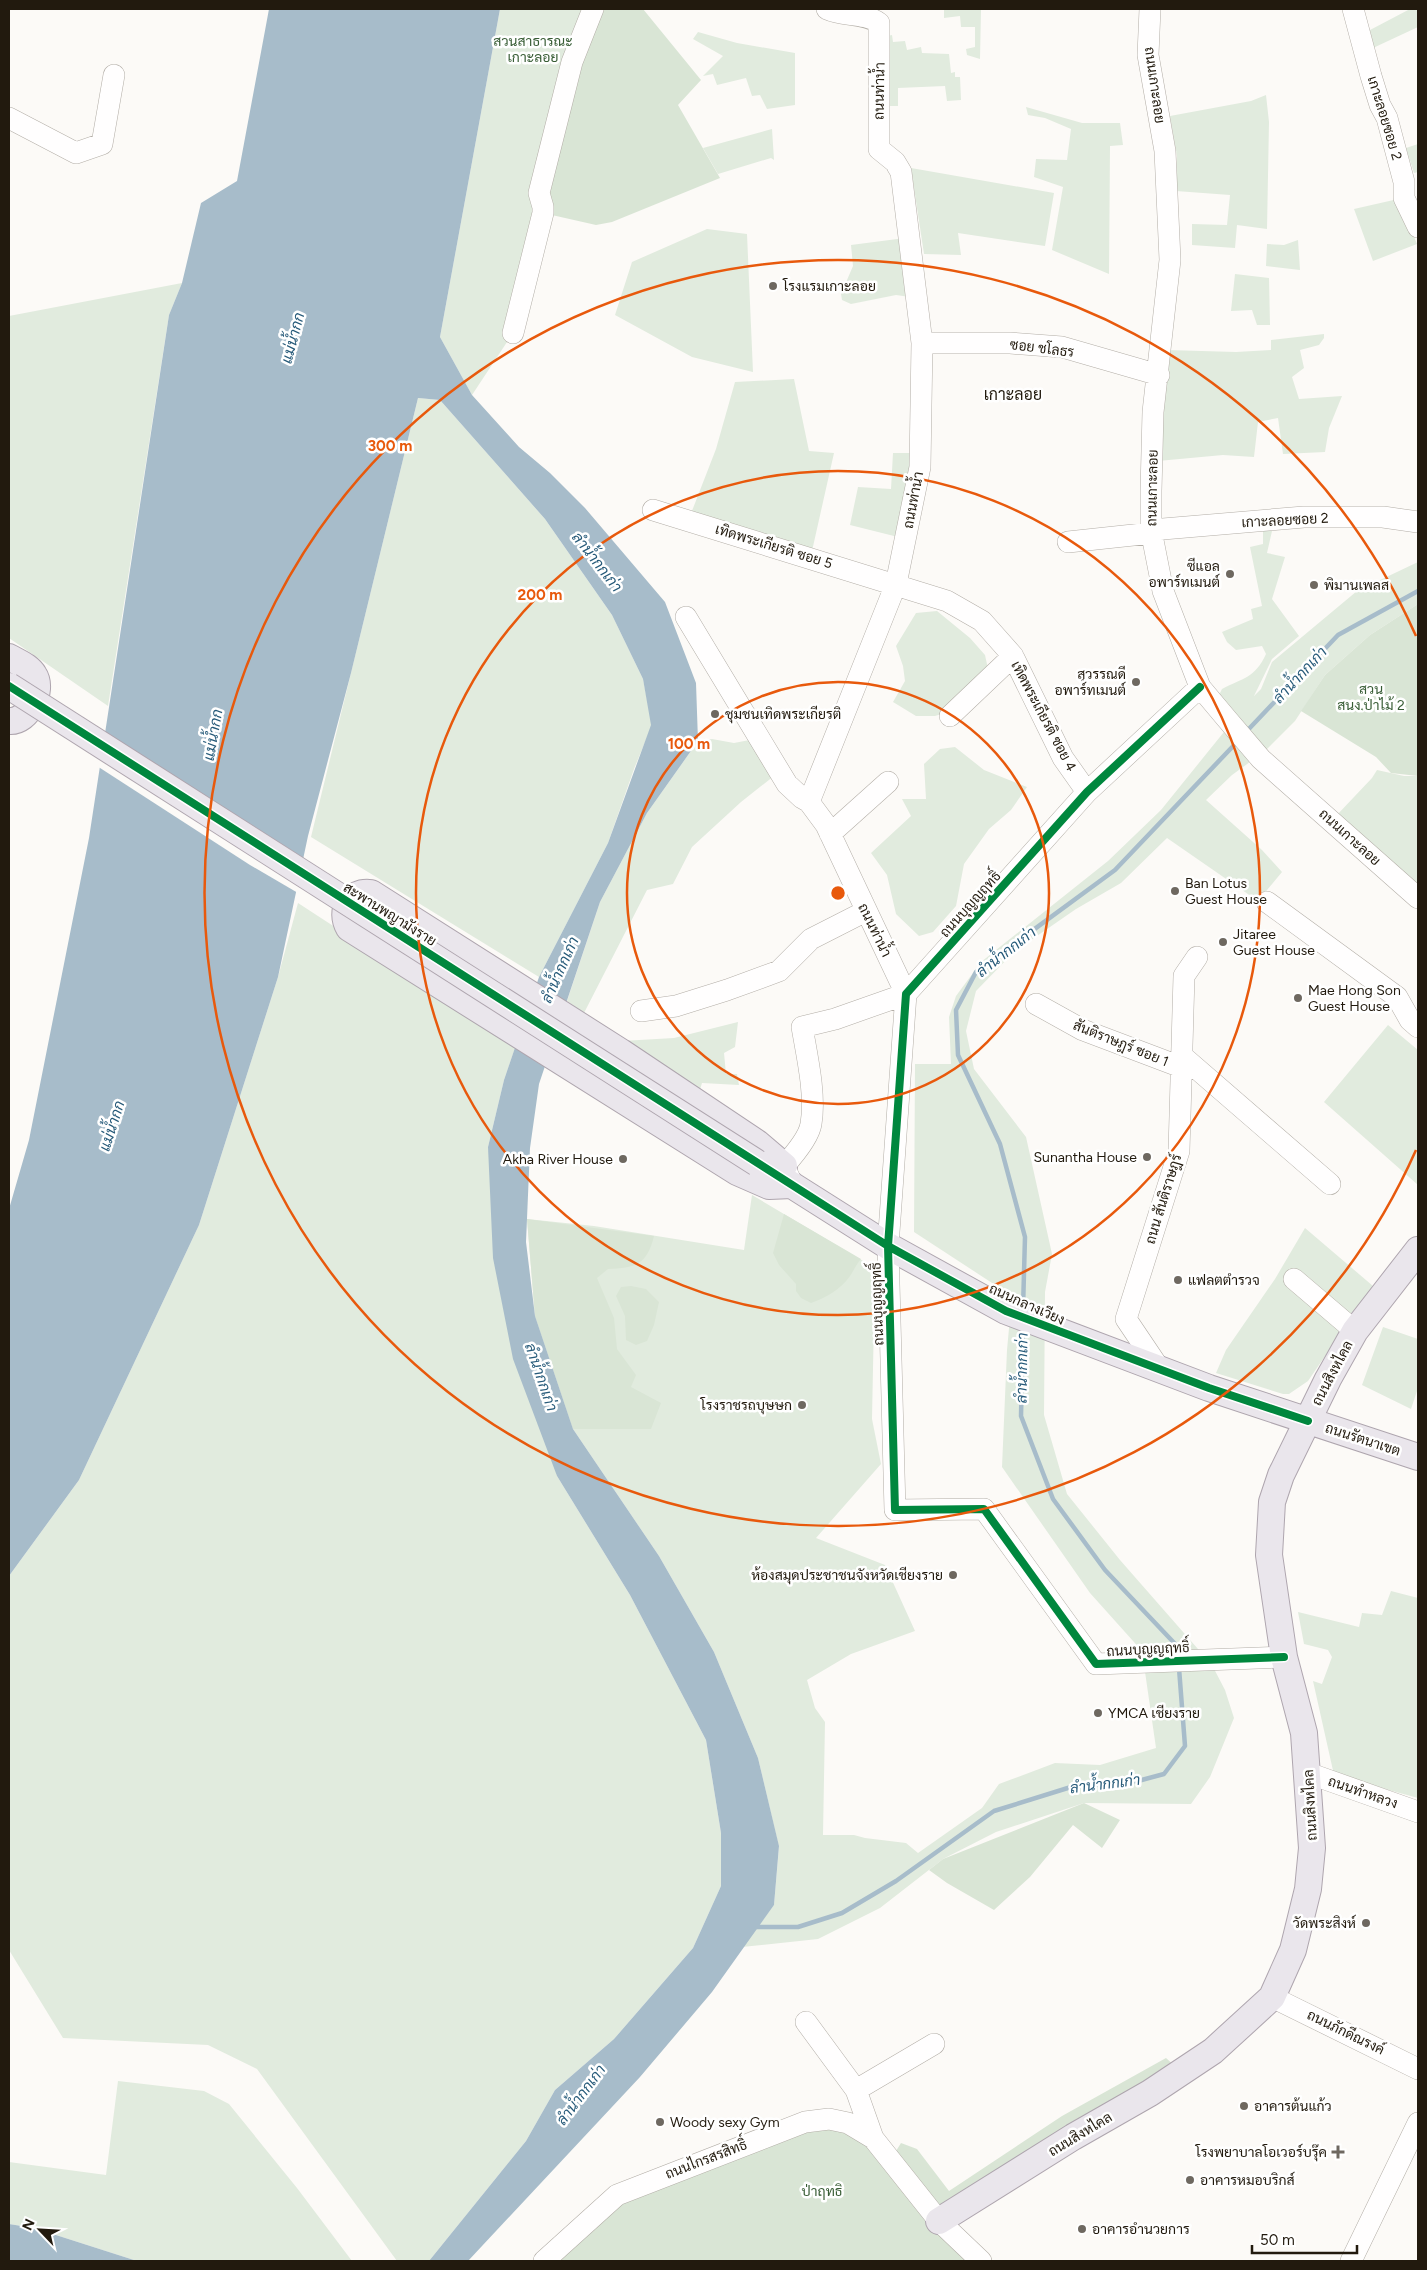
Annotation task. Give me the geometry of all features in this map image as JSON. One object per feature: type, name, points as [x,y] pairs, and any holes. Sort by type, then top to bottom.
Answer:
[{"type":"main road","points":[[9,657],[34,673],[37,687],[37,693],[23,717],[16,722],[9,721]]},
{"type":"main road","name":"สะพานพญามังราย","points":[[9,686],[757,1163]]},
{"type":"main road","points":[[360,892],[371,892],[569,1019],[749,1138],[772,1154],[788,1176],[769,1186],[737,1172],[349,928],[344,917],[348,904],[360,892]]},
{"type":"main road","name":"ถนนกลางเวียง","points":[[757,1163],[788,1176],[888,1246],[1006,1311],[1161,1370],[1308,1421]]},
{"type":"main road","name":"ถนนสิงหไคล","points":[[939,2221],[1073,2137],[1150,2093],[1213,2051],[1272,1997],[1293,1950],[1308,1889],[1312,1848],[1304,1733],[1284,1657],[1269,1555],[1272,1502],[1281,1475],[1355,1331],[1418,1250]]},
{"type":"main road","name":"ถนนรัตนาเขต","points":[[1308,1421],[1418,1457]]},
{"type":"street","points":[[513,333],[543,213],[544,207],[539,193],[572,62],[593,9]]},
{"type":"street","name":"ถนนเกาะลอย","points":[[1150,9],[1148,55],[1165,151],[1170,260],[1159,375],[1153,412],[1151,531],[1163,591],[1200,687],[1261,759],[1418,898]]},
{"type":"street","name":"เกาะลอยซอย 2","points":[[1353,9],[1380,105],[1387,118],[1411,180],[1404,198],[1418,227]]},
{"type":"street","name":"ถนนท่าน้ำ","points":[[835,10],[872,18],[879,23],[879,148],[895,162],[901,172],[922,343],[920,467],[896,584],[809,802],[818,812],[830,834],[906,994]]},
{"type":"street","points":[[9,118],[76,153],[102,144],[114,75]]},
{"type":"street","name":"ซอย ชโลธร","points":[[922,343],[1010,343],[1061,347],[1159,375]]},
{"type":"street","name":"เทิดพระเกียรติ ซอย 5","points":[[653,510],[896,584]]},
{"type":"street","name":"เกาะลอยซอย 2","points":[[1068,542],[1151,531],[1304,518],[1382,517],[1418,522]]},
{"type":"street","name":"เทิดพระเกียรติ ซอย 4","points":[[896,584],[947,600],[982,621],[1013,656],[1064,758],[1087,792]]},
{"type":"street","points":[[686,617],[787,784],[809,802]]},
{"type":"street","points":[[950,716],[1013,656]]},
{"type":"street","name":"ถนนบุญญฤทธิ์","points":[[1200,687],[1087,792],[906,994],[888,1246],[895,1510],[984,1509],[1096,1664],[1284,1657]]},
{"type":"street","points":[[830,834],[888,782]]},
{"type":"street","points":[[1267,902],[1397,997],[1410,1020],[1418,1027]]},
{"type":"street","points":[[641,1011],[676,1006],[779,971],[803,944],[866,911]]},
{"type":"street","name":"ถนน สันติราษฎร์","points":[[1161,1370],[1126,1320],[1179,1151],[1184,976],[1198,957]]},
{"type":"street","points":[[788,1176],[796,1152],[811,1125],[811,1080],[802,1027],[835,1020],[906,994]]},
{"type":"street","name":"สันติราษฎร์ ซอย 1","points":[[1036,1004],[1083,1030],[1181,1061],[1330,1184]]},
{"type":"street","points":[[1294,1279],[1355,1331]]},
{"type":"street","name":"ถนนทำหลวง","points":[[1308,1773],[1418,1812]]},
{"type":"street","name":"ถนนภักดีณรงค์","points":[[1272,1997],[1418,2069]]},
{"type":"street","points":[[806,2022],[856,2090],[873,2138]]},
{"type":"street","points":[[856,2090],[934,2044]]},
{"type":"street","name":"ถนนไกรสรสิทธิ์","points":[[544,2261],[617,2195],[787,2128],[806,2122],[829,2119],[848,2123],[873,2138],[939,2221],[981,2261]]},
{"type":"street","points":[[1352,2261],[1418,2123]]},
{"type":"green space","name":"สวนสาธารณะ เกาะลอย","points":[[500,9],[593,9],[513,333],[472,395],[440,337]]},
{"type":"green space","points":[[593,9],[643,9],[701,80],[678,105],[720,178],[612,222],[596,225],[543,213]]},
{"type":"green space","points":[[944,9],[1006,9],[981,10],[980,59],[967,55],[966,49],[975,47],[975,27],[961,27],[960,16],[944,18]]},
{"type":"green space","points":[[1410,9],[1418,9],[1418,27],[1373,48],[1370,30]]},
{"type":"green space","points":[[698,32],[737,43],[795,53],[795,105],[767,109],[760,95],[752,96],[746,78],[717,85],[713,74],[703,76],[723,56],[693,39]]},
{"type":"green space","points":[[892,35],[893,42],[905,41],[907,50],[921,47],[922,53],[949,54],[951,73],[955,72],[955,77],[960,77],[961,100],[947,101],[945,86],[898,88],[898,106],[888,106],[887,36]]},
{"type":"green space","points":[[1266,95],[1269,122],[1267,229],[1237,225],[1235,248],[1192,245],[1192,224],[1227,225],[1230,195],[1176,191],[1177,156],[1170,116],[1251,101]]},
{"type":"green space","points":[[1026,107],[1082,123],[1120,123],[1123,145],[1110,146],[1109,274],[1052,250],[1063,187],[1034,177],[1036,159],[1067,160],[1071,129],[1045,118],[1028,115]]},
{"type":"green space","points":[[772,129],[774,160],[771,158],[718,174],[703,148]]},
{"type":"green space","points":[[1418,144],[1418,172],[1414,173],[1406,148]]},
{"type":"green space","points":[[911,168],[1054,193],[1045,246],[958,233],[961,255],[924,254]]},
{"type":"green space","points":[[1398,199],[1417,244],[1373,261],[1354,209]]},
{"type":"green space","points":[[707,229],[747,234],[753,372],[692,357],[615,315],[632,262]]},
{"type":"green space","points":[[905,238],[910,297],[896,295],[851,304],[842,300],[841,294],[853,266],[851,245]]},
{"type":"green space","points":[[1298,240],[1300,270],[1266,266],[1267,244],[1284,245]]},
{"type":"green space","points":[[1235,274],[1269,278],[1270,325],[1257,325],[1252,310],[1231,311]]},
{"type":"green space","points":[[182,283],[169,315],[108,706],[9,638],[9,316]]},
{"type":"green space","points":[[1324,334],[1324,338],[1319,345],[1300,350],[1304,368],[1292,377],[1299,399],[1342,396],[1329,428],[1325,452],[1283,454],[1278,418],[1258,422],[1254,457],[1223,455],[1158,461],[1167,350],[1236,352],[1271,350],[1271,340]]},
{"type":"green space","points":[[794,379],[809,451],[834,453],[812,551],[690,516],[716,449],[735,382]]},
{"type":"green space","points":[[418,398],[440,400],[545,519],[612,615],[643,679],[652,725],[608,843],[539,977],[311,837]]},
{"type":"green space","points":[[893,453],[912,453],[898,537],[850,525],[858,487],[891,489]]},
{"type":"green space","points":[[1263,527],[1272,531],[1267,553],[1285,557],[1272,599],[1299,636],[1272,659],[1254,696],[1261,689],[1272,662],[1357,591],[1418,562],[1418,604],[1370,635],[1325,675],[1295,721],[1265,751],[1232,775],[1206,800],[1262,850],[1282,872],[1258,901],[1167,838],[1121,883],[1076,909],[1014,952],[976,991],[966,1031],[974,1069],[1026,1137],[1052,1254],[1045,1292],[1044,1415],[1067,1494],[1120,1560],[1212,1665],[1225,1690],[1234,1718],[1210,1777],[1191,1804],[1084,1803],[996,1832],[943,1859],[880,1908],[818,1939],[742,1947],[774,1905],[779,1847],[758,1758],[714,1652],[659,1556],[573,1429],[535,1316],[527,1219],[594,1226],[744,1250],[752,1195],[875,1268],[872,1419],[881,1464],[816,1538],[885,1565],[915,1631],[851,1654],[807,1680],[815,1708],[825,1722],[823,1835],[854,1835],[906,1843],[918,1853],[982,1808],[999,1784],[1055,1763],[1100,1765],[1156,1748],[1142,1651],[1090,1593],[1002,1467],[1007,1350],[1012,1296],[914,1232],[915,1064],[951,1064],[949,1017],[956,996],[981,962],[1108,861],[1161,810],[1236,717],[1217,699],[1222,689],[1253,673],[1266,654],[1262,646],[1236,650],[1227,642],[1222,632],[1253,619],[1251,609],[1262,606],[1250,547],[1263,544]]},
{"type":"green space","name":"สวน สนง.ป่าไม้ 2","points":[[1418,604],[1418,776],[1391,773],[1376,757],[1301,711],[1325,675],[1370,635]]},
{"type":"green space","points":[[937,611],[970,638],[985,655],[990,678],[962,708],[935,716],[916,716],[893,702],[905,681],[903,666],[896,646],[916,613]]},
{"type":"green space","points":[[760,738],[779,772],[741,802],[692,847],[673,884],[647,890],[584,1013],[567,1001],[600,902],[647,813],[698,741],[712,739],[734,743]]},
{"type":"green space","points":[[955,747],[984,770],[1027,787],[1011,810],[989,829],[964,864],[956,906],[933,932],[919,936],[896,914],[887,875],[871,853],[911,816],[902,799],[926,799],[924,764],[940,749]]},
{"type":"green space","points":[[1377,770],[1404,776],[1418,776],[1418,898],[1336,816],[1372,778]]},
{"type":"green space","points":[[298,903],[516,1045],[504,1080],[488,1147],[557,1476],[630,1595],[706,1740],[721,1833],[721,1886],[693,1948],[614,2039],[555,2090],[526,2141],[429,2261],[397,2261],[257,2069],[208,2045],[63,2038],[9,1950],[9,1576],[79,1480],[199,1225],[278,977]]},
{"type":"green space","points":[[738,1022],[735,1047],[724,1053],[726,1074],[737,1074],[739,1085],[702,1083],[699,1093],[622,1041],[674,1038]]},
{"type":"green space","points":[[1388,1025],[1418,1050],[1418,1185],[1324,1102]]},
{"type":"green space","points":[[784,1214],[861,1259],[842,1285],[828,1296],[811,1303],[801,1298],[796,1291],[796,1284],[779,1265],[773,1253]]},
{"type":"green space","points":[[527,1219],[654,1236],[648,1253],[638,1263],[626,1268],[608,1269],[597,1278],[614,1318],[617,1349],[636,1375],[631,1387],[661,1403],[651,1429],[573,1429],[535,1316]]},
{"type":"green space","points":[[1305,1228],[1373,1286],[1308,1381],[1289,1394],[1283,1394],[1216,1373],[1226,1350],[1275,1279]]},
{"type":"green space","points":[[631,1286],[646,1289],[659,1302],[654,1325],[647,1341],[636,1345],[626,1340],[625,1316],[616,1296],[621,1287]]},
{"type":"green space","points":[[1383,1327],[1418,1339],[1418,1388],[1411,1409],[1362,1385]]},
{"type":"green space","points":[[1391,1591],[1418,1598],[1418,1798],[1334,1775],[1313,1681],[1322,1684],[1332,1657],[1328,1650],[1304,1644],[1298,1612],[1359,1627],[1362,1613],[1382,1615]]},
{"type":"green space","points":[[1084,1803],[1120,1820],[1102,1848],[1073,1825],[1030,1877],[994,1910],[947,1883],[929,1870],[943,1859]]},
{"type":"green space","name":"ป่าฤทธิ","points":[[1166,2058],[1177,2068],[940,2221],[975,2261],[547,2261],[617,2195],[829,2119],[891,2159],[901,2143],[917,2149],[949,2191],[1062,2116]]},
{"type":"green space","points":[[118,2081],[204,2091],[229,2104],[297,2188],[352,2261],[137,2261],[34,2228],[9,2224],[9,2162],[106,2175]]},
{"type":"water","name":"แม่น้ำกก","points":[[269,9],[500,9],[440,337],[472,395],[519,447],[550,473],[585,508],[665,602],[696,683],[698,741],[647,813],[600,902],[539,1084],[530,1148],[526,1242],[535,1316],[573,1429],[659,1556],[714,1652],[758,1758],[779,1846],[774,1905],[712,1992],[640,2077],[468,2261],[429,2261],[526,2141],[555,2090],[614,2039],[693,1948],[721,1886],[721,1833],[706,1740],[630,1595],[557,1476],[513,1359],[493,1258],[488,1147],[504,1080],[539,977],[608,843],[651,725],[643,679],[612,615],[545,519],[440,400],[418,398],[351,673],[308,836],[278,977],[199,1225],[79,1480],[9,1576],[9,1209],[29,1140],[89,838],[169,315],[182,283],[201,203],[237,181]]},
{"type":"water","points":[[9,2224],[34,2228],[137,2261],[9,2261]]},
{"type":"pier","points":[[102,730],[305,859],[298,893],[250,865],[97,766]]},
{"type":"waterway","name":"ลำน้ำกกเก่า","points":[[1246,732],[1338,635],[1418,591]]},
{"type":"waterway","name":"ลำน้ำกกเก่า","points":[[1023,1309],[1025,1237],[1000,1144],[958,1055],[956,1010],[976,972],[1115,870],[1237,742]]},
{"type":"waterway","name":"ลำน้ำกกเก่า","points":[[1023,1327],[1021,1416],[1053,1499],[1105,1570],[1178,1647],[1178,1655]]},
{"type":"waterway","name":"ลำน้ำกกเก่า","points":[[752,1927],[798,1927],[842,1913],[896,1881],[994,1811],[1071,1787],[1138,1781],[1164,1774],[1185,1746],[1179,1668]]},
{"type":"cycle path","points":[[9,686],[888,1246],[1006,1311],[1209,1388],[1308,1421]]},
{"type":"cycle path","points":[[1200,687],[1087,792],[906,994],[888,1246],[895,1510],[984,1509],[1096,1664],[1284,1657]]},
{"type":"place","name":"โรงแรมเกาะลอย","points":[[773,286]]},
{"type":"place","name":"ซีแอล อพาร์ทเมนต์","points":[[1230,574]]},
{"type":"place","name":"พิมานเพลส","points":[[1314,585]]},
{"type":"place","name":"สุวรรณดี อพาร์ทเมนต์","points":[[1136,682]]},
{"type":"place","name":"ชุมชนเทิดพระเกียรติ","points":[[715,714]]},
{"type":"place","name":"Ban Lotus Guest House","points":[[1175,891]]},
{"type":"place","name":"Jitaree Guest House","points":[[1223,942]]},
{"type":"place","name":"Mae Hong Son Guest House","points":[[1298,998]]},
{"type":"place","name":"Sunantha House","points":[[1147,1157]]},
{"type":"place","name":"Akha River House","points":[[623,1159]]},
{"type":"place","name":"แฟลตตำรวจ","points":[[1178,1280]]},
{"type":"place","name":"โรงราชรถบุษษก","points":[[802,1405]]},
{"type":"place","name":"ห้องสมุดประชาชนจังหวัดเชียงราย","points":[[953,1575]]},
{"type":"place","name":"YMCA เชียงราย","points":[[1098,1713]]},
{"type":"place","name":"วัดพระสิงห์","points":[[1366,1923]]},
{"type":"place","name":"อาคารต้นแก้ว","points":[[1244,2106]]},
{"type":"place","name":"Woody sexy Gym","points":[[660,2122]]},
{"type":"place","name":"โรงพยาบาลโอเวอร์บรุ๊ค","points":[[1338,2152]]},
{"type":"place","name":"อาคารหมอบริกส์","points":[[1190,2180]]},
{"type":"place","name":"อาคารอำนวยการ","points":[[1082,2229]]},
{"type":"district","name":"เกาะลอย","points":[[1013,394]]}]
